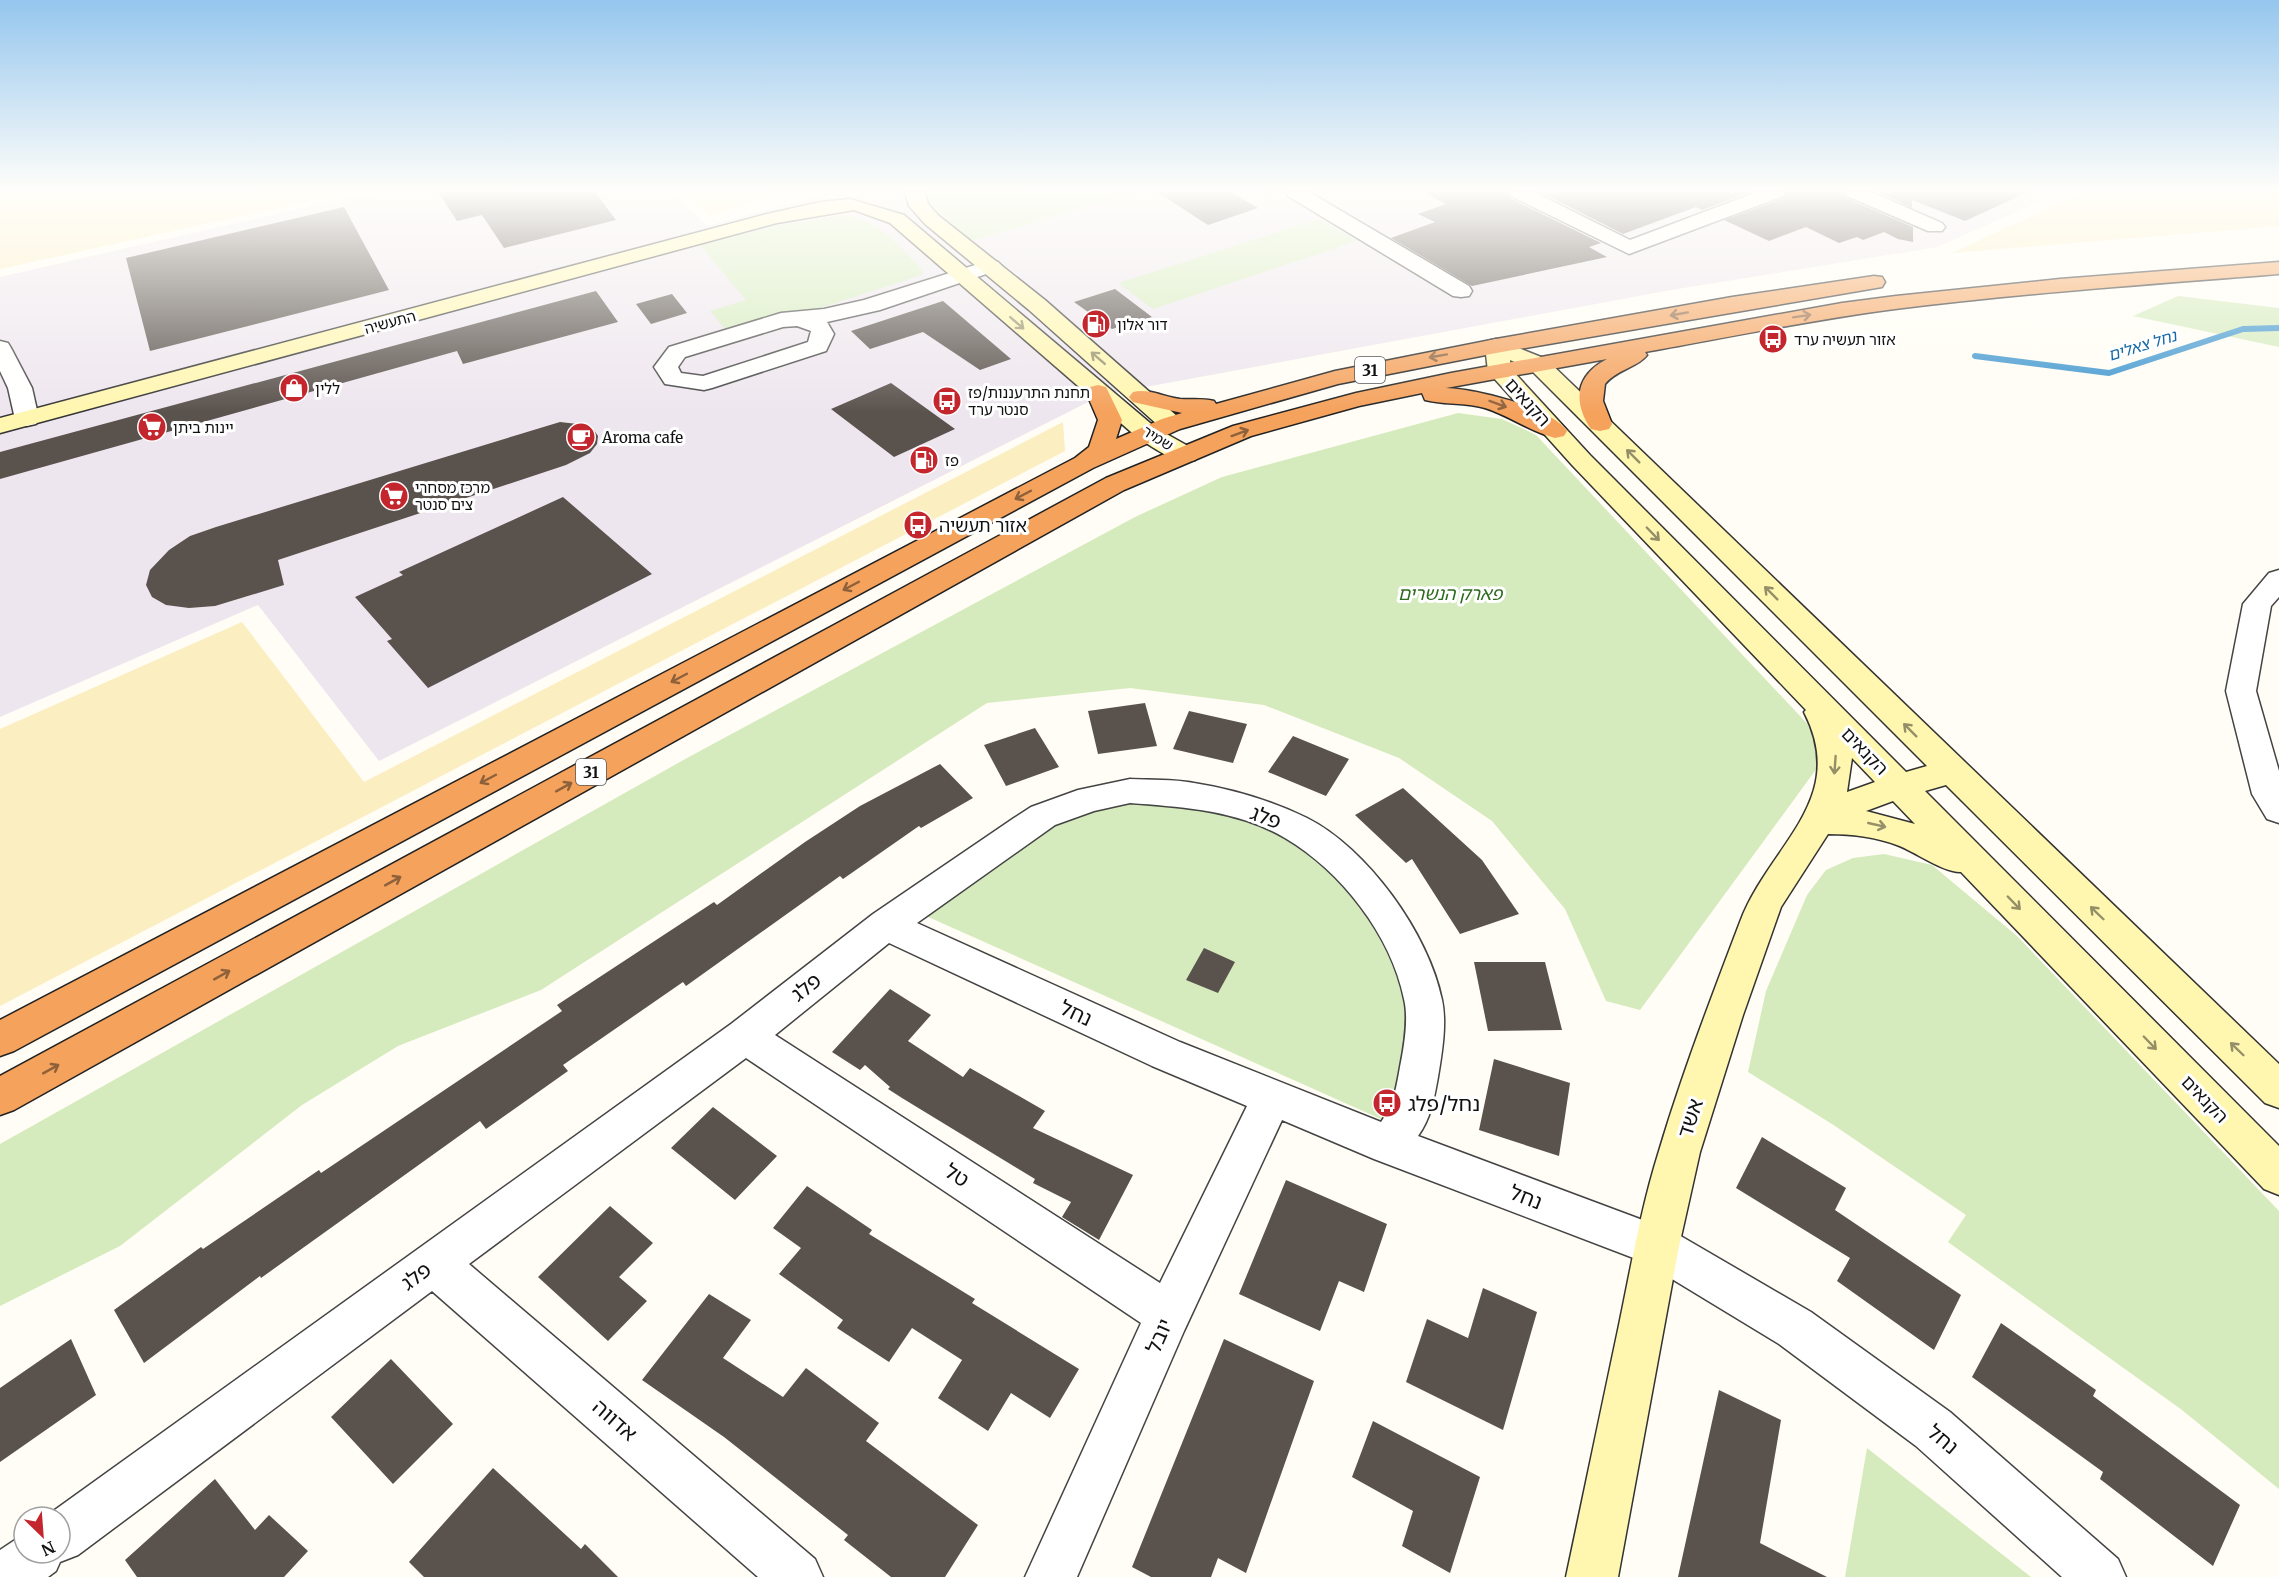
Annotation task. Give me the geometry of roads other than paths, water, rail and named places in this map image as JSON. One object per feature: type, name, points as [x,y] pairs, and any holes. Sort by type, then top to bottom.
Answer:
[{"type":"highway","points":[[1538,364],[1906,300],[2279,268]]},
{"type":"highway","name":"31","points":[[0,1097],[1115,484],[1242,431],[1498,358],[1743,302],[1893,280]]},
{"type":"highway","points":[[1600,424],[1590,399],[1597,377],[1609,366],[1673,340]]},
{"type":"highway","name":"31","points":[[0,1039],[1063,474],[1159,428],[1245,401],[1335,378],[1498,358]]},
{"type":"highway","points":[[1063,474],[1100,451],[1110,420],[1098,393]]},
{"type":"highway","points":[[1356,400],[1436,395],[1485,399],[1522,412],[1555,431]]},
{"type":"highway","points":[[1141,397],[1164,404],[1193,407],[1245,401]]},
{"type":"street","name":"התעשיה","points":[[0,426],[26,414],[570,266]]},
{"type":"street","name":"התעשיה","points":[[0,416],[26,414],[592,266]]},
{"type":"street","name":"שמיר","points":[[950,266],[1098,393],[1159,428]]},
{"type":"street","name":"שמיר","points":[[989,266],[1141,397],[1159,428],[1186,455]]},
{"type":"street","points":[[1418,266],[1461,291]]},
{"type":"street","points":[[822,334],[847,322],[996,271]]},
{"type":"street","points":[[798,319],[820,327],[822,334],[818,346],[704,383],[673,379],[666,367],[677,352],[781,320],[825,317],[967,280]]},
{"type":"street","points":[[0,348],[20,388],[26,414]]},
{"type":"street","name":"הקנאים","points":[[1498,358],[1538,364],[2279,1090]]},
{"type":"street","name":"הקנאים","points":[[1498,358],[1555,431],[2279,1175]]},
{"type":"street","points":[[2279,579],[2257,604],[2241,691],[2269,794],[2279,810]]},
{"type":"street","points":[[1809,693],[1835,743],[1837,765],[1832,791],[1819,821],[1845,820],[1890,828],[1937,847],[1986,875]]},
{"type":"street","name":"אשד","points":[[1592,1577],[1657,1246],[1679,1152],[1765,902],[1819,821],[1835,810],[1900,786],[1952,771]]},
{"type":"street","name":"פלג","points":[[72,1534],[434,1263],[745,1036],[886,925],[1043,816],[1090,799],[1130,791],[1193,795],[1250,810],[1296,828],[1337,857],[1377,902],[1412,959],[1424,1001],[1423,1049],[1411,1113],[1389,1145]]},
{"type":"street","name":"נחל","points":[[886,925],[1166,1054],[1389,1145],[1657,1246],[1794,1328],[1933,1429],[2100,1577]]},
{"type":"street","name":"טל","points":[[745,1036],[1168,1315]]},
{"type":"street","name":"יובל","points":[[1051,1577],[1168,1315],[1272,1098]]},
{"type":"street","name":"אדווה","points":[[434,1263],[797,1577]]},
{"type":"waterway","name":"נחל צאלים","points":[[1975,356],[2109,373],[2243,329],[2279,328]]},
{"type":"place","name":"דור אלון","points":[[1096,324]]},
{"type":"place","name":"אזור תעשיה ערד","points":[[1773,339]]},
{"type":"place","name":"ללין","points":[[294,388]]},
{"type":"place","name":"תחנת התרעננות/פז סנטר ערד","points":[[947,401]]},
{"type":"place","name":"יינות ביתן","points":[[152,427]]},
{"type":"place","name":"Aroma cafe","points":[[581,437]]},
{"type":"place","name":"פז","points":[[924,460]]},
{"type":"place","name":"מרכז מסחרי צים סנטר","points":[[394,496]]},
{"type":"place","name":"אזור תעשיה","points":[[918,525]]},
{"type":"place","name":"נחל/פלג","points":[[1387,1103]]},
{"type":"park label","name":"פארק הנשרים","points":[[1450,593]]}]
